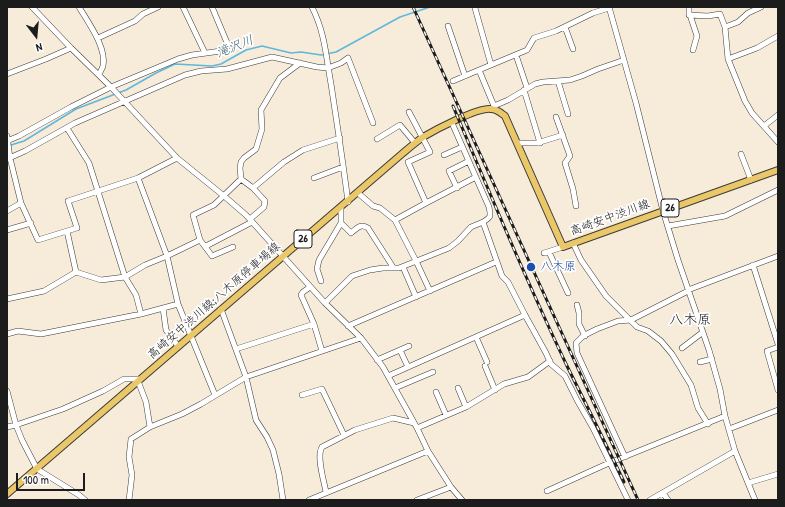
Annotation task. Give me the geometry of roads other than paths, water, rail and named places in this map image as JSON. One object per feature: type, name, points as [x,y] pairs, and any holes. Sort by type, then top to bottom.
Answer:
[{"type":"main road","name":"高崎安中渋川線;八木原停車場線","points":[[7,494],[415,143],[452,123],[483,109],[494,108]]},
{"type":"main road","points":[[494,108],[505,116],[563,247]]},
{"type":"main road","name":"高崎安中渋川線","points":[[563,247],[778,170]]},
{"type":"street","points":[[79,7],[98,38],[103,59],[103,65],[99,75]]},
{"type":"street","points":[[98,38],[135,21],[142,14],[158,7]]},
{"type":"street","points":[[183,7],[205,53]]},
{"type":"street","points":[[177,158],[138,178],[68,201],[77,228],[38,240],[20,203],[9,158],[10,151],[8,140],[19,136],[111,87],[178,58],[221,51],[228,47],[212,7]]},
{"type":"street","points":[[312,7],[322,28],[340,138],[348,202]]},
{"type":"street","points":[[725,27],[738,22],[748,13],[761,7]]},
{"type":"street","points":[[34,8],[71,48],[111,87],[123,102],[177,158],[251,220],[310,287],[361,338],[388,376],[428,450],[460,499]]},
{"type":"street","points":[[475,8],[491,65]]},
{"type":"street","points":[[453,81],[529,49],[534,38],[565,27],[593,13],[609,8],[663,211],[712,359],[720,388],[725,416],[736,451],[755,500]]},
{"type":"street","points":[[689,10],[708,16],[720,14],[725,27],[728,58],[748,108],[778,142]]},
{"type":"street","points":[[689,10],[697,36],[693,50]]},
{"type":"street","points":[[448,26],[465,76]]},
{"type":"street","points":[[565,27],[573,49]]},
{"type":"street","points":[[728,58],[757,48],[778,36]]},
{"type":"street","points":[[7,74],[71,48]]},
{"type":"street","points":[[516,55],[540,142]]},
{"type":"street","points":[[9,158],[25,152],[75,123],[180,77],[201,71],[226,69],[272,57],[328,68],[341,63],[348,58],[373,123]]},
{"type":"street","points":[[479,70],[494,108],[526,89],[543,82],[570,80],[624,60]]},
{"type":"street","points":[[233,247],[212,256],[200,240],[193,215],[214,205],[241,179],[241,162],[256,149],[262,129],[261,110],[280,78],[300,63]]},
{"type":"street","points":[[558,81],[568,114]]},
{"type":"street","points":[[409,112],[430,152],[408,162],[426,204]]},
{"type":"street","points":[[764,126],[778,115]]},
{"type":"street","points":[[556,116],[570,156],[565,163],[576,206]]},
{"type":"street","points":[[325,303],[352,276],[370,270],[393,267],[399,268],[449,248],[458,242],[471,227],[490,218],[490,207],[452,123]]},
{"type":"street","points":[[377,139],[399,125],[415,143]]},
{"type":"street","points":[[67,128],[89,163],[125,277],[136,295],[141,314]]},
{"type":"street","points":[[517,143],[540,142],[563,135]]},
{"type":"street","points":[[253,188],[284,162],[303,150],[340,138]]},
{"type":"street","points":[[444,156],[462,147]]},
{"type":"street","points":[[741,154],[751,180]]},
{"type":"street","points":[[457,188],[449,170],[469,161]]},
{"type":"street","points":[[314,178],[343,167]]},
{"type":"street","points":[[138,178],[167,256],[178,304],[192,334],[215,395]]},
{"type":"street","points":[[395,220],[476,178]]},
{"type":"street","points":[[206,246],[251,220],[264,207],[265,201],[253,188],[241,179]]},
{"type":"street","points":[[668,226],[725,216],[778,190]]},
{"type":"street","points":[[358,193],[373,206],[380,208],[395,220],[430,291]]},
{"type":"street","points":[[7,211],[20,203]]},
{"type":"street","points":[[321,281],[317,269],[319,260],[341,223],[341,207]]},
{"type":"street","points":[[483,222],[502,276],[508,282],[551,364],[565,376],[576,400],[593,428],[628,500]]},
{"type":"street","points":[[7,230],[31,223]]},
{"type":"street","points":[[341,223],[352,233],[360,226],[365,226],[368,228],[393,267]]},
{"type":"street","points":[[67,231],[76,272]]},
{"type":"street","points":[[7,299],[44,291],[76,272],[101,280],[125,277],[145,265],[200,240]]},
{"type":"street","points":[[573,243],[581,260],[606,296],[637,327],[648,331],[661,341],[672,354],[690,386],[698,408],[708,424]]},
{"type":"street","points":[[563,247],[546,252],[568,293]]},
{"type":"street","points":[[625,456],[577,352],[576,344],[585,336],[597,329],[618,321],[631,320],[688,290],[778,256]]},
{"type":"street","points":[[348,326],[496,262]]},
{"type":"street","points":[[753,265],[778,346],[767,351],[778,387]]},
{"type":"street","points":[[403,266],[416,297]]},
{"type":"street","points":[[310,287],[303,292],[302,296],[314,324],[322,351]]},
{"type":"street","points":[[7,334],[18,331],[36,335],[141,314],[178,304]]},
{"type":"street","points":[[577,305],[579,324],[585,336]]},
{"type":"street","points":[[163,308],[166,330],[178,346]]},
{"type":"street","points":[[221,309],[246,376],[256,420],[267,437],[272,450],[279,474],[283,500]]},
{"type":"street","points":[[388,376],[525,315]]},
{"type":"street","points":[[236,349],[314,324]]},
{"type":"street","points":[[682,348],[703,332]]},
{"type":"street","points":[[476,337],[495,390]]},
{"type":"street","points":[[129,500],[132,475],[129,457],[131,439],[150,428],[182,414],[246,376],[361,338]]},
{"type":"street","points":[[377,360],[409,346]]},
{"type":"street","points":[[400,350],[408,366]]},
{"type":"street","points":[[700,362],[712,359]]},
{"type":"street","points":[[417,428],[466,407],[504,384],[528,377],[550,361]]},
{"type":"street","points":[[395,388],[433,372]]},
{"type":"street","points":[[7,427],[63,409],[103,391],[124,379],[132,378],[138,379],[146,402],[150,428]]},
{"type":"street","points":[[458,388],[466,407]]},
{"type":"street","points":[[302,395],[322,389],[344,435]]},
{"type":"street","points":[[7,391],[16,425],[37,468],[79,494],[85,500]]},
{"type":"street","points":[[436,392],[446,415]]},
{"type":"street","points":[[729,429],[778,410]]},
{"type":"street","points":[[547,491],[625,456],[725,416]]},
{"type":"street","points":[[326,492],[321,463],[320,450],[322,446],[356,430],[393,418],[414,422]]},
{"type":"street","points":[[309,500],[428,450]]},
{"type":"street","points":[[650,500],[736,451]]},
{"type":"street","points":[[748,482],[778,474]]},
{"type":"street","points":[[418,500],[451,487]]},
{"type":"street","points":[[663,492],[668,500]]},
{"type":"waterway","name":"滝沢川","points":[[11,145],[24,141],[76,109],[126,90],[175,64],[212,66],[221,64],[246,50],[262,46],[291,53],[301,52],[321,55],[336,52],[400,17],[430,7]]},
{"type":"railway","points":[[413,7],[638,500]]},
{"type":"railway","points":[[453,106],[538,303],[624,482]]},
{"type":"place","name":"八木原","points":[[531,267]]},
{"type":"district","name":"八木原","points":[[690,320]]}]
